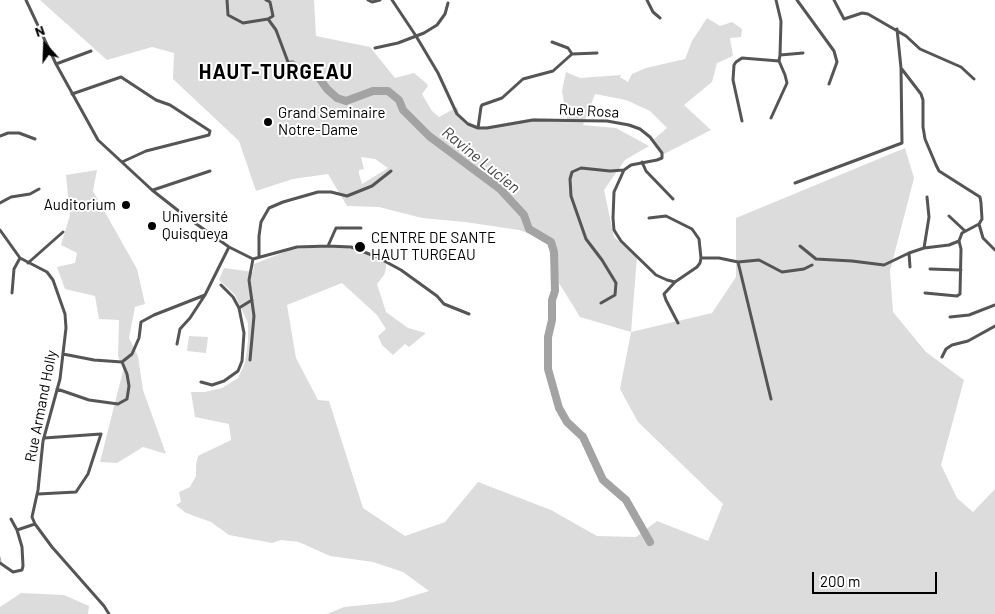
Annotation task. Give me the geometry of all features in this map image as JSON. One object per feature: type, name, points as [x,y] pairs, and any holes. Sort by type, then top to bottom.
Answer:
[{"type":"street","points":[[26,0],[56,64],[98,140],[152,190],[229,247],[253,259]]},
{"type":"street","points":[[228,0],[228,15],[243,23],[268,19],[273,16],[270,2],[266,0]]},
{"type":"street","points":[[368,0],[372,2],[380,0]]},
{"type":"street","points":[[392,0],[416,36],[442,81],[457,114],[468,124],[478,128],[480,107],[502,98],[523,79],[553,71],[572,54],[597,53]]},
{"type":"street","points":[[647,0],[653,12],[660,18]]},
{"type":"street","points":[[771,118],[787,83],[786,75],[779,61],[782,21],[776,0]]},
{"type":"street","points":[[797,0],[836,55],[837,62],[828,84]]},
{"type":"street","points":[[834,0],[844,19],[864,13],[897,29],[920,49],[961,67],[974,79]]},
{"type":"street","points":[[375,48],[398,43],[440,23],[448,3]]},
{"type":"street","points":[[268,19],[276,30],[288,62],[296,68],[307,68]]},
{"type":"street","points":[[795,182],[902,143],[901,68],[897,29]]},
{"type":"street","points":[[552,42],[568,48],[572,54]]},
{"type":"street","points":[[56,64],[91,51]]},
{"type":"street","points":[[780,55],[803,53]]},
{"type":"street","points":[[742,121],[733,80],[734,65],[742,58],[779,61]]},
{"type":"street","points":[[901,68],[921,94],[925,139],[939,170],[981,199],[982,219],[979,224],[961,234],[959,241],[961,249],[960,294],[925,293]]},
{"type":"street","points":[[72,94],[121,77],[156,100],[170,104],[210,131],[209,135],[146,151],[122,162]]},
{"type":"street","name":"Rue Rosa","points":[[478,128],[533,120],[624,123],[640,129],[650,137],[662,153],[662,158],[660,159],[631,165],[624,170]]},
{"type":"street","points":[[0,136],[8,133],[19,133],[35,139]]},
{"type":"street","points":[[642,162],[646,171],[673,199]]},
{"type":"street","points":[[601,303],[615,295],[616,282],[586,239],[571,196],[570,179],[575,169],[624,170],[614,192],[614,230],[621,241],[656,275],[675,282]]},
{"type":"street","points":[[259,256],[258,236],[261,222],[269,208],[318,192],[331,192],[348,196],[372,186],[391,170]]},
{"type":"street","points":[[152,190],[210,171]]},
{"type":"street","points":[[0,203],[11,197],[30,194],[39,189]]},
{"type":"street","points":[[924,248],[929,217],[927,197]]},
{"type":"street","points":[[649,218],[666,216],[692,230],[699,240],[701,258],[697,267],[675,282],[664,294],[678,323]]},
{"type":"street","points":[[949,216],[965,231]]},
{"type":"street","points":[[979,224],[983,238],[995,250]]},
{"type":"street","points":[[328,246],[336,228],[361,228]]},
{"type":"street","name":"Rue Armand Holly","points":[[0,230],[20,258],[47,272],[53,280],[65,314],[66,328],[60,379],[44,438],[38,494],[32,517],[35,524]]},
{"type":"street","points":[[28,263],[63,232]]},
{"type":"street","points":[[800,246],[816,259],[884,265],[924,248],[949,245],[959,241]]},
{"type":"street","points":[[177,344],[180,329],[190,318],[205,295],[229,247]]},
{"type":"street","points":[[253,259],[297,247],[351,247],[377,257],[401,270],[437,296],[444,304],[469,314]]},
{"type":"street","points":[[909,253],[910,266]]},
{"type":"street","points":[[12,293],[14,269],[20,258]]},
{"type":"street","points":[[701,258],[719,258],[738,262],[759,260],[782,272],[804,270],[812,265]]},
{"type":"street","points":[[250,360],[254,316],[249,280],[253,259]]},
{"type":"street","points":[[738,262],[771,399]]},
{"type":"street","points":[[930,269],[960,270]]},
{"type":"street","points":[[200,382],[212,385],[224,381],[238,371],[242,361],[244,343],[240,308],[233,297],[221,285]]},
{"type":"street","points":[[63,354],[94,360],[122,362],[132,354],[139,338],[141,322],[154,314],[205,295]]},
{"type":"street","points":[[240,308],[252,300]]},
{"type":"street","points":[[950,317],[969,315],[995,305]]},
{"type":"street","points":[[942,357],[946,349],[952,345],[968,341],[995,326]]},
{"type":"street","points":[[57,389],[89,400],[118,404],[127,399],[127,374],[122,362]]},
{"type":"street","points":[[38,494],[76,492],[88,474],[101,434],[44,438]]},
{"type":"street","points":[[0,563],[14,572],[22,570],[22,547],[17,530],[11,519]]},
{"type":"street","points":[[17,530],[35,524],[52,547],[110,614]]},
{"type":"shaded area","points":[[40,0],[314,0],[316,36],[370,47],[395,78],[414,73],[426,83],[428,86],[422,94],[432,111],[439,117],[457,107],[459,113],[467,122],[482,127],[534,118],[567,119],[562,91],[566,72],[580,78],[621,75],[620,77],[628,82],[632,74],[646,68],[685,59],[692,41],[707,18],[720,26],[732,22],[742,29],[741,37],[730,38],[733,56],[717,63],[712,82],[684,105],[711,130],[664,154],[654,139],[667,128],[650,111],[626,100],[595,94],[583,125],[616,128],[649,146],[625,160],[604,190],[614,237],[637,257],[631,332],[580,317],[559,283],[555,243],[519,230],[422,218],[379,207],[347,206],[328,174],[293,179],[256,191],[239,141],[173,79],[174,53],[152,47],[107,60]],"holes":[[[361,157],[375,159],[388,168],[362,184],[359,174],[359,170],[364,169]]]},
{"type":"shaded area","points":[[905,148],[914,178],[890,271],[893,312],[926,352],[964,380],[941,465],[957,498],[973,512],[995,489],[995,614],[327,614],[344,607],[393,602],[429,591],[403,572],[373,562],[330,556],[299,542],[281,540],[272,543],[229,535],[211,522],[186,513],[176,505],[181,502],[179,492],[190,487],[196,476],[198,456],[231,440],[229,424],[195,417],[191,392],[205,392],[222,388],[238,378],[245,363],[248,323],[235,295],[219,280],[224,268],[253,272],[254,264],[290,250],[331,245],[357,250],[386,263],[384,275],[377,284],[386,312],[408,328],[426,333],[409,347],[405,344],[393,355],[382,345],[378,336],[386,329],[377,315],[342,283],[287,305],[296,358],[318,400],[329,401],[363,508],[405,536],[445,522],[478,482],[551,510],[597,536],[636,537],[657,521],[708,541],[723,504],[638,422],[620,389],[631,332],[712,313],[736,277],[736,218]]},
{"type":"shaded area","points":[[97,170],[93,191],[137,269],[145,304],[135,307],[129,338],[138,356],[143,390],[166,454],[143,447],[117,463],[100,462],[124,367],[118,357],[119,320],[99,319],[95,296],[65,289],[57,267],[75,263],[77,253],[61,245],[70,215],[66,175]]},
{"type":"shaded area","points":[[189,336],[208,337],[206,353],[187,351]]},
{"type":"shaded area","points":[[21,593],[64,595],[89,606],[88,614],[0,614],[0,607]]},
{"type":"waterway","name":"Ravine Lucien","points":[[292,64],[302,72],[317,75],[327,89],[337,98],[346,101],[373,91],[388,91],[399,100],[403,110],[429,136],[500,189],[524,215],[529,229],[551,242],[554,252],[555,291],[552,300],[552,320],[548,337],[548,369],[559,408],[567,422],[583,437],[603,480],[626,500],[650,542]]},
{"type":"waterway","points":[[0,557],[1,562]]},
{"type":"place","name":"Grand Seminaire Notre-Dame","points":[[268,122]]},
{"type":"place","name":"Auditorium","points":[[126,205]]},
{"type":"place","name":"Université Quisqueya","points":[[152,226]]},
{"type":"place","name":"CENTRE DE SANTE HAUT TURGEAU","points":[[360,247]]},
{"type":"district","name":"HAUT-TURGEAU","points":[[276,72]]}]
